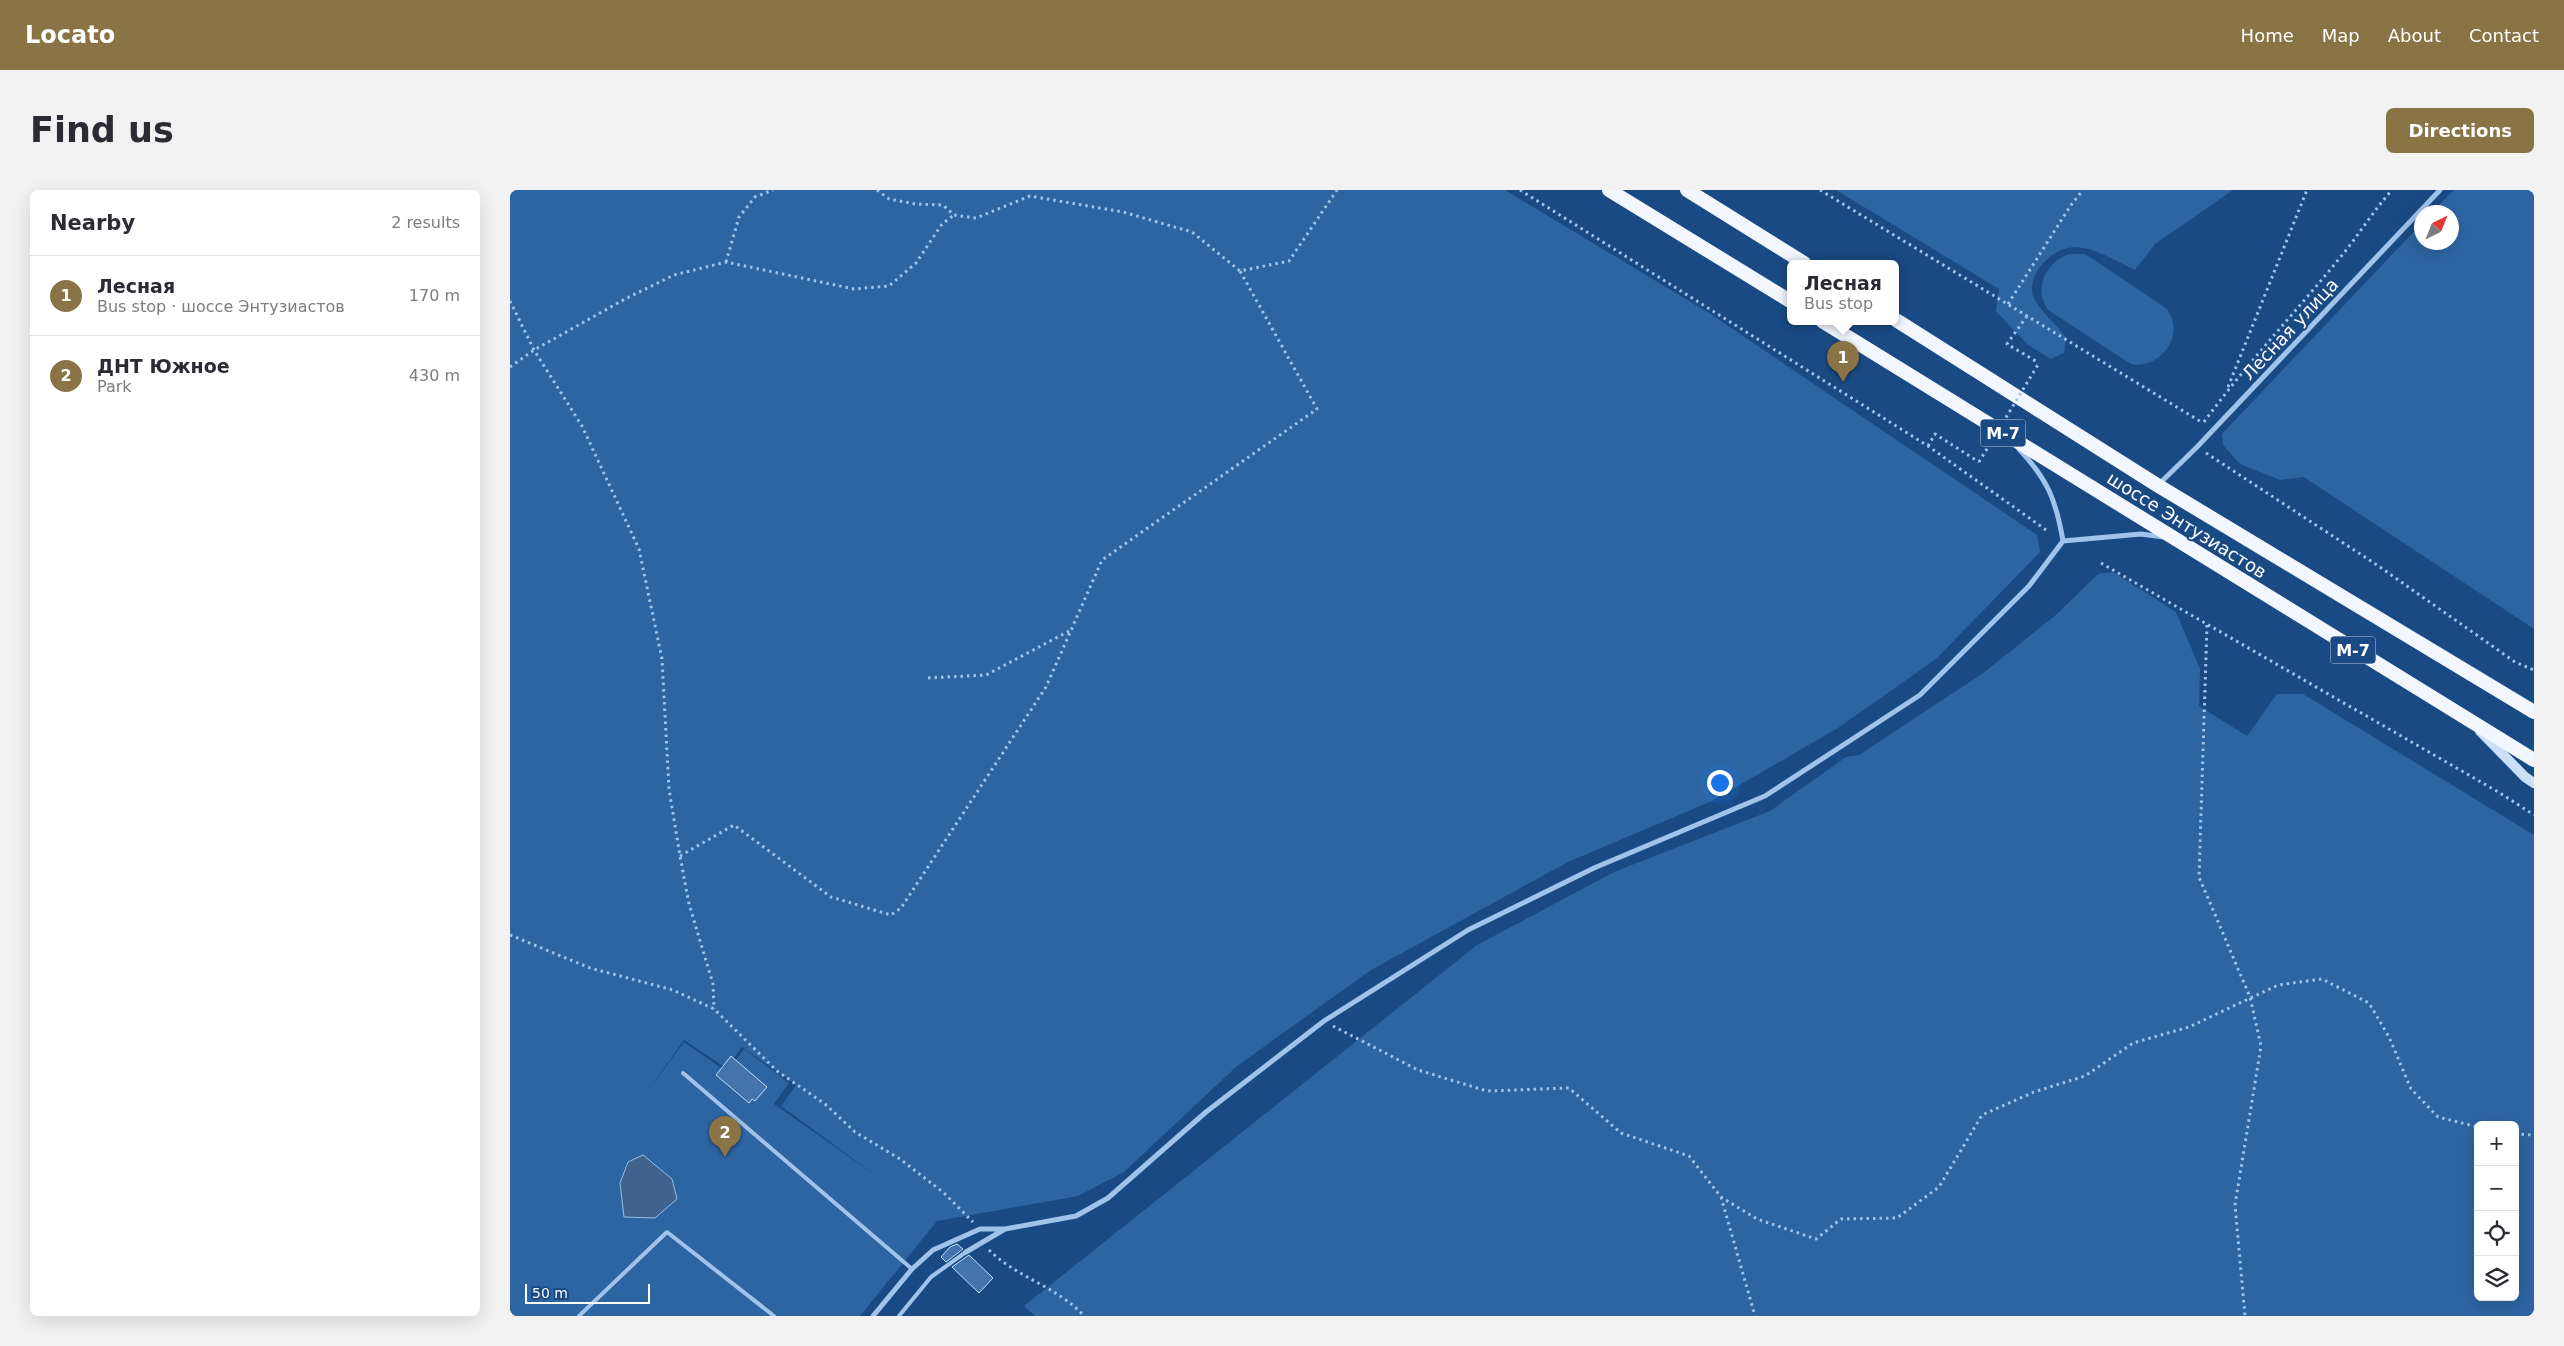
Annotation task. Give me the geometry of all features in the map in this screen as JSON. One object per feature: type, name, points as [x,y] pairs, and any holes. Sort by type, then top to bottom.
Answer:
[{"type":"highway","points":[[1609,190],[1787,300]]},
{"type":"highway","points":[[1686,190],[1799,260]]},
{"type":"highway","name":"шоссе Энтузиастов","points":[[1899,322],[2157,485],[2534,712]]},
{"type":"highway","name":"шоссе Энтузиастов","points":[[1828,325],[2534,760]]},
{"type":"main road","points":[[2496,689],[2534,704]]},
{"type":"main road","points":[[2472,723],[2525,777],[2534,783]]},
{"type":"street","name":"Лесная улица","points":[[2157,485],[2197,447],[2440,190]]},
{"type":"street","points":[[2008,437],[2035,466],[2053,496],[2063,541]]},
{"type":"street","points":[[873,1316],[912,1269],[933,1250],[980,1229],[1005,1229],[1076,1216],[1108,1198],[1206,1112],[1324,1021],[1468,930],[1594,868],[1765,796],[1920,695],[2029,586],[2063,541],[2141,534],[2172,538]]},
{"type":"street","points":[[966,1252],[1005,1229]]},
{"type":"lane","points":[[683,1073],[912,1269]]},
{"type":"lane","points":[[579,1316],[667,1232],[774,1316]]},
{"type":"lane","points":[[899,1316],[931,1277],[966,1252]]},
{"type":"path","points":[[726,262],[739,217],[755,197],[774,190]]},
{"type":"path","points":[[680,856],[734,825],[831,897],[891,915],[901,908],[1046,687],[1102,560],[1317,408],[1240,270],[1192,232],[1123,212],[1030,196],[976,218],[954,215],[943,205],[915,204],[889,199],[878,190]]},
{"type":"path","points":[[1240,270],[1289,261],[1337,190]]},
{"type":"path","points":[[1520,190],[1928,446],[2049,532]]},
{"type":"path","points":[[1820,190],[2203,422]]},
{"type":"path","points":[[2008,304],[2071,205],[2083,190]]},
{"type":"path","points":[[2227,390],[2307,190]]},
{"type":"path","points":[[2392,190],[2372,213],[2343,253],[2227,390],[2194,435],[2197,447],[2384,570],[2515,662],[2534,670]]},
{"type":"path","points":[[510,367],[534,350],[624,299],[674,275],[726,262],[854,289],[889,286],[916,263],[942,224],[954,215]]},
{"type":"path","points":[[510,301],[534,350],[582,426],[640,549],[662,659],[669,789],[688,904],[712,984],[714,1009]]},
{"type":"path","points":[[1928,446],[1936,434],[1979,462],[2039,363],[2007,344],[2027,316]]},
{"type":"path","points":[[2101,563],[2500,792],[2534,815]]},
{"type":"path","points":[[2207,625],[2199,877],[2250,997],[2261,1046],[2236,1205],[2245,1316]]},
{"type":"path","points":[[928,678],[986,675],[1071,630]]},
{"type":"path","points":[[510,935],[590,968],[673,990],[714,1009],[777,1071],[825,1104],[855,1132],[900,1159],[944,1193],[980,1229]]},
{"type":"path","points":[[1324,1021],[1418,1070],[1487,1091],[1569,1088],[1621,1133],[1689,1156],[1721,1197],[1757,1219],[1816,1239],[1840,1219],[1897,1218],[1939,1187],[1982,1115],[2034,1092],[2085,1076],[2133,1043],[2189,1027],[2278,985],[2322,979],[2369,1003],[2390,1037],[2411,1089],[2438,1117],[2474,1126]]},
{"type":"path","points":[[2519,1134],[2534,1136]]},
{"type":"path","points":[[1721,1197],[1755,1316]]},
{"type":"path","points":[[981,1243],[999,1260],[1045,1287],[1084,1316]]},
{"type":"shaded area","points":[[510,190],[1505,190],[1709,313],[2037,535],[2040,552],[1936,659],[1838,728],[1712,801],[1568,862],[1371,970],[1237,1066],[1124,1172],[1078,1196],[937,1221],[860,1316],[510,1316]],"holes":[[[684,1040],[726,1068],[742,1047],[796,1085],[781,1106],[878,1177],[774,1104],[789,1083],[744,1049],[727,1072],[684,1042],[644,1096]]]},
{"type":"shaded area","points":[[1836,190],[2233,190],[2155,244],[2135,270],[2085,248],[2062,249],[2051,256],[2038,270],[2034,277],[2032,289],[2036,302],[2066,338],[2064,353],[2051,359],[2028,345],[1996,311],[1999,289]]},
{"type":"shaded area","points":[[2454,190],[2534,190],[2534,629],[2304,477],[2280,480],[2240,464],[2223,445],[2222,434],[2414,231],[2414,250],[2459,250],[2459,205],[2439,205]]},
{"type":"shaded area","points":[[2069,254],[2084,254],[2090,257],[2167,309],[2174,329],[2172,339],[2161,356],[2142,364],[2131,364],[2048,310],[2042,294],[2044,277],[2054,263]]},
{"type":"shaded area","points":[[2113,572],[2176,612],[2200,669],[2199,706],[2247,736],[2277,694],[2303,694],[2534,835],[2534,1316],[1035,1316],[1024,1306],[1477,945],[1614,872],[1770,811],[1846,757],[1859,755],[1982,674],[2057,614],[2098,574]]},
{"type":"shaded area","points":[[643,1155],[672,1179],[677,1199],[655,1218],[624,1217],[620,1183],[628,1162]]},
{"type":"building","points":[[731,1056],[767,1087],[755,1101],[752,1099],[749,1103],[716,1075]]},
{"type":"building","points":[[957,1244],[963,1249],[946,1262],[941,1257],[950,1247]]},
{"type":"building","points":[[969,1255],[993,1278],[979,1293],[952,1267]]},
{"type":"place","name":"Лесная","points":[[1843,382]]},
{"type":"place","name":"ДНТ Южное","points":[[725,1157]]}]
